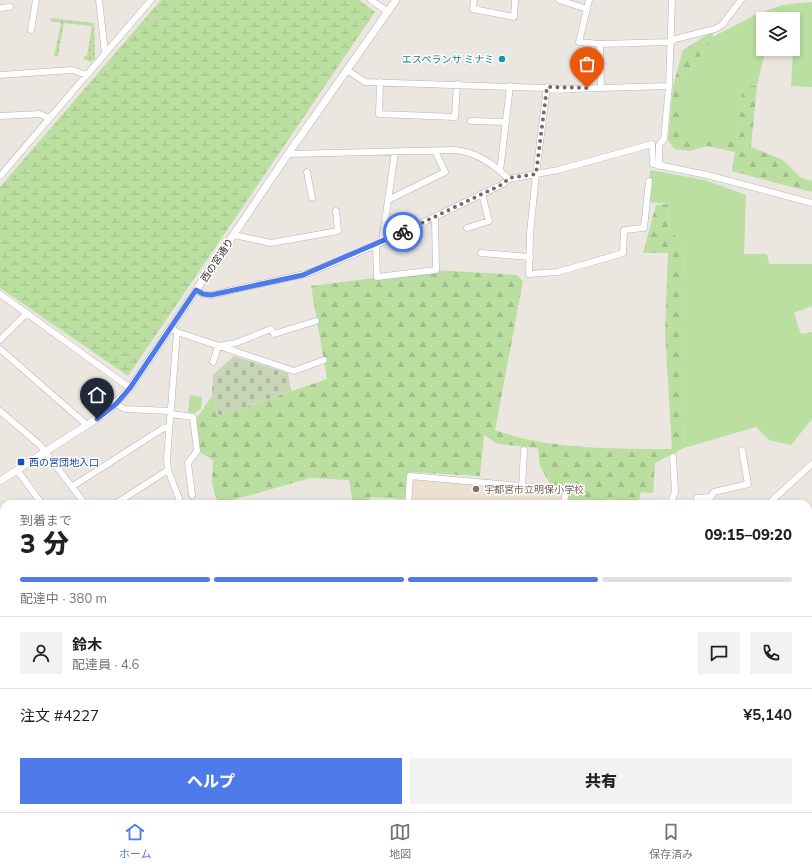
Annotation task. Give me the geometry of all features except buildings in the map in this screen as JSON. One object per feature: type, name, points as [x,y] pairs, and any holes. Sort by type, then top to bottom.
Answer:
[{"type":"street","points":[[31,30],[36,0]]},
{"type":"street","points":[[99,0],[105,53]]},
{"type":"street","points":[[0,176],[151,0]]},
{"type":"street","points":[[371,0],[388,12]]},
{"type":"street","name":"西の宮通り","points":[[0,481],[107,412],[130,388],[174,330],[196,290],[288,154],[396,0]]},
{"type":"street","points":[[474,0],[474,9],[514,17],[515,0]]},
{"type":"street","points":[[559,0],[587,9]]},
{"type":"street","points":[[589,0],[579,42],[600,44],[671,42],[676,39],[715,29],[722,25],[741,0]]},
{"type":"street","points":[[196,290],[203,294],[211,295],[303,275],[379,243],[435,217],[503,184],[509,178],[536,174],[656,145],[664,139],[669,86],[672,0]]},
{"type":"street","points":[[0,8],[10,8]]},
{"type":"street","points":[[600,44],[601,88]]},
{"type":"street","points":[[0,75],[72,70],[87,74]]},
{"type":"street","points":[[347,70],[365,82],[601,88],[669,86]]},
{"type":"street","points":[[380,82],[379,114],[455,117],[456,84]]},
{"type":"street","points":[[500,171],[510,86]]},
{"type":"street","points":[[547,87],[530,233],[529,274],[558,272],[623,253],[624,230],[644,228],[649,181]]},
{"type":"street","points":[[0,116],[40,114],[49,118]]},
{"type":"street","points":[[471,120],[506,122]]},
{"type":"street","points":[[656,145],[659,166],[707,175],[812,203]]},
{"type":"street","points":[[288,154],[454,150],[469,151],[480,156],[509,178]]},
{"type":"street","points":[[388,200],[445,172],[435,151]]},
{"type":"street","points":[[394,152],[388,200],[379,243],[377,277],[436,270],[435,217]]},
{"type":"street","points":[[307,172],[312,198]]},
{"type":"street","points":[[467,228],[489,221],[482,194]]},
{"type":"street","points":[[234,235],[271,243],[338,231],[336,211]]},
{"type":"street","points":[[481,253],[530,257]]},
{"type":"street","points":[[0,294],[130,388]]},
{"type":"street","points":[[0,340],[27,313]]},
{"type":"street","points":[[218,346],[236,343],[271,329],[274,334],[316,321]]},
{"type":"street","points":[[179,500],[168,470],[174,330],[294,371],[324,360]]},
{"type":"street","points":[[213,362],[218,346]]},
{"type":"street","points":[[0,349],[86,425]]},
{"type":"street","points":[[116,404],[125,409],[171,413],[193,417],[198,452],[188,463],[192,495]]},
{"type":"street","points":[[1,414],[46,451],[82,500]]},
{"type":"street","points":[[72,486],[162,429],[169,427]]},
{"type":"street","points":[[522,487],[524,450]]},
{"type":"street","points":[[697,500],[697,498],[711,497],[714,492],[748,484],[742,450]]},
{"type":"street","points":[[671,500],[674,492],[673,457]]},
{"type":"street","points":[[772,500],[812,464]]},
{"type":"street","points":[[17,470],[39,500]]},
{"type":"street","points":[[121,500],[168,470]]},
{"type":"street","points":[[408,500],[410,476],[566,490],[565,500]]},
{"type":"shaded area","name":"宇都宮市立明保小学校","points":[[412,479],[559,492],[563,496],[562,500],[410,500]]},
{"type":"green space","points":[[161,0],[359,0],[375,12],[128,376],[0,288],[0,187]]},
{"type":"green space","points":[[812,2],[812,87],[791,86],[793,56],[800,56],[800,12],[763,12],[782,5]]},
{"type":"green space","points":[[755,15],[756,56],[764,56],[757,86],[743,87],[737,140],[684,140],[684,79],[713,37]]},
{"type":"green space","points":[[51,18],[94,23],[95,59],[91,62],[83,59],[84,56],[87,56],[92,26],[64,23],[58,56],[54,56],[61,23],[50,21]]},
{"type":"green space","points":[[713,31],[713,37],[684,79],[684,140],[737,140],[743,86],[757,86],[751,147],[783,160],[801,178],[812,181],[812,192],[732,171],[735,152],[708,146],[689,151],[674,149],[668,140],[673,86],[683,50]]},
{"type":"green space","points":[[650,170],[705,180],[746,195],[744,254],[767,254],[769,264],[812,264],[812,306],[794,313],[801,334],[812,332],[812,419],[791,445],[769,440],[756,427],[684,448],[681,365],[684,245],[668,228],[669,204],[647,202]]},
{"type":"green space","points":[[669,204],[668,228],[684,245],[681,365],[684,448],[655,463],[653,493],[641,492],[639,500],[569,500],[568,487],[550,484],[540,466],[538,448],[498,444],[484,435],[480,476],[409,472],[405,499],[370,497],[370,500],[352,500],[349,480],[311,478],[232,500],[217,500],[212,483],[213,460],[201,453],[195,421],[212,396],[219,416],[327,379],[311,286],[436,270],[517,275],[523,281],[495,430],[516,437],[560,445],[628,449],[672,449],[665,331],[668,253],[643,253],[656,205]]},
{"type":"green space","points":[[234,356],[288,373],[291,391],[219,416],[212,396],[213,375]]},
{"type":"green space","points":[[190,395],[202,397],[201,409],[194,413],[188,412]]},
{"type":"way so far","points":[[403,232],[503,184],[509,178],[536,174],[547,87],[587,88]]},
{"type":"place","name":"エスペランサ ミナミ","points":[[502,59]]},
{"type":"place","name":"西の宮団地入口","points":[[21,462]]},
{"type":"place","name":"宇都宮市立明保小学校","points":[[476,489]]},
{"type":"route","points":[[97,419],[116,404],[130,388],[196,290],[203,294],[211,295],[303,275],[376,245],[403,232]]}]
